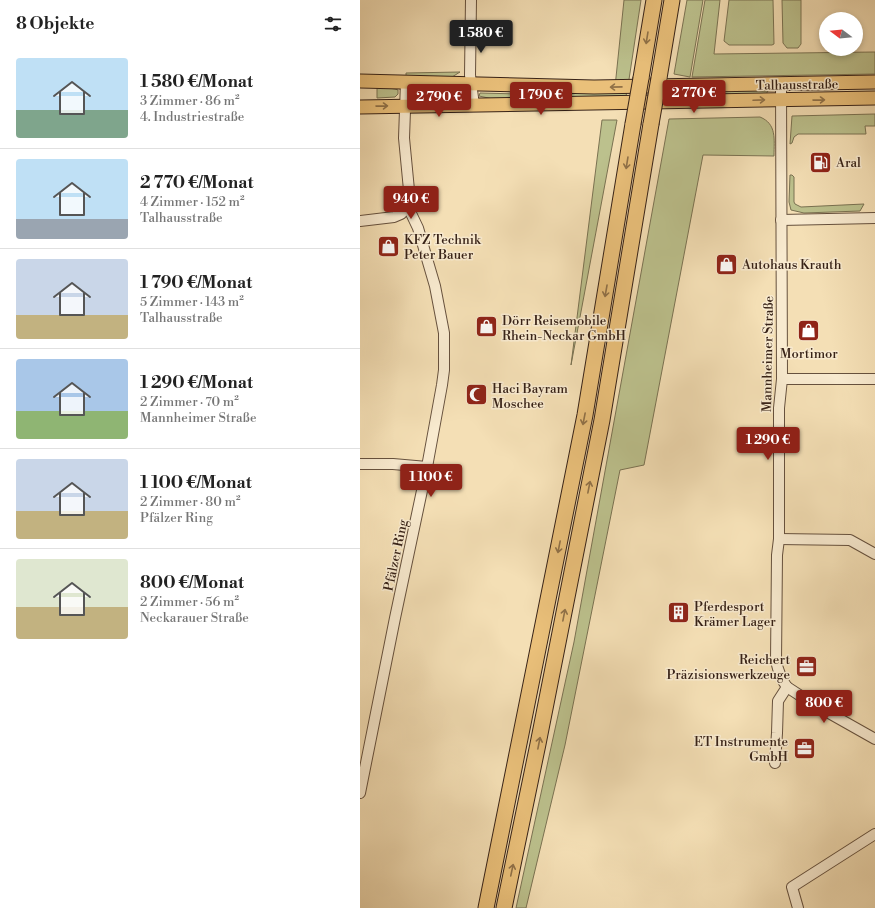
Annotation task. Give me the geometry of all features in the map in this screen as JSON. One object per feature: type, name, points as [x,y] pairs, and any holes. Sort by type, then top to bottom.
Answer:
[{"type":"highway","points":[[486,908],[585,415],[654,0]]},
{"type":"highway","points":[[504,908],[602,420],[672,0]]},
{"type":"main road","name":"Talhausstraße","points":[[360,81],[579,87],[875,82]]},
{"type":"main road","name":"Talhausstraße","points":[[360,107],[875,98]]},
{"type":"street","points":[[471,0],[470,63],[474,105]]},
{"type":"street","points":[[360,222],[394,217],[401,214],[408,207],[409,190],[404,138],[406,82]]},
{"type":"street","name":"Mannheimer Straße","points":[[781,84],[782,379],[779,408],[779,539],[777,554],[776,661],[778,671],[787,687]]},
{"type":"street","name":"Pfälzer Ring","points":[[360,793],[427,467],[442,385],[445,356],[444,333],[435,286],[418,228],[408,207]]},
{"type":"street","points":[[781,220],[875,218]]},
{"type":"street","points":[[782,379],[875,380]]},
{"type":"street","points":[[360,464],[393,464],[427,467]]},
{"type":"street","points":[[779,539],[850,540],[875,554]]},
{"type":"street","points":[[775,764],[778,733],[778,701],[787,687],[813,704],[875,739]]},
{"type":"street","points":[[798,908],[792,887],[875,834]]},
{"type":"green space","points":[[624,0],[641,0],[628,86],[615,87]]},
{"type":"green space","points":[[687,0],[703,0],[690,77],[674,74]]},
{"type":"green space","points":[[705,0],[720,0],[714,54],[819,53],[819,56],[863,56],[863,52],[875,52],[875,74],[692,77]]},
{"type":"green space","points":[[729,0],[773,0],[774,44],[729,45],[724,41]]},
{"type":"green space","points":[[782,0],[801,0],[801,44],[798,48],[787,48],[783,43]]},
{"type":"green space","points":[[460,72],[452,77],[406,76],[406,73]]},
{"type":"green space","points":[[377,86],[398,90],[398,94],[395,97],[377,98]]},
{"type":"green space","points":[[671,90],[768,91],[766,94],[670,95]]},
{"type":"green space","points":[[605,91],[627,91],[626,96],[493,99],[479,96],[480,93],[558,95]]},
{"type":"green space","points":[[875,114],[875,126],[865,126],[866,134],[798,134],[794,137],[792,143],[790,144],[792,116]]},
{"type":"green space","points":[[760,117],[772,128],[774,138],[774,156],[703,155],[644,465],[620,470],[565,745],[526,908],[516,908],[574,642],[669,119]]},
{"type":"green space","points":[[602,120],[617,120],[571,365]]},
{"type":"green space","points":[[790,175],[794,177],[794,202],[801,207],[864,204],[860,211],[804,213],[791,210],[789,202]]},
{"type":"place","name":"Aral","points":[[821,162]]},
{"type":"place","name":"KFZ Technik Peter Bauer","points":[[389,246]]},
{"type":"place","name":"Autohaus Krauth","points":[[727,264]]},
{"type":"place","name":"Dörr Reisemobile Rhein-Neckar GmbH","points":[[487,327]]},
{"type":"place","name":"Mortimor","points":[[809,331]]},
{"type":"place","name":"Haci Bayram Moschee","points":[[477,395]]},
{"type":"place","name":"Pferdesport Krämer Lager","points":[[679,613]]},
{"type":"place","name":"Reichert Präzisionswerkzeuge","points":[[806,666]]},
{"type":"place","name":"ET Instrumente GmbH","points":[[804,748]]}]
